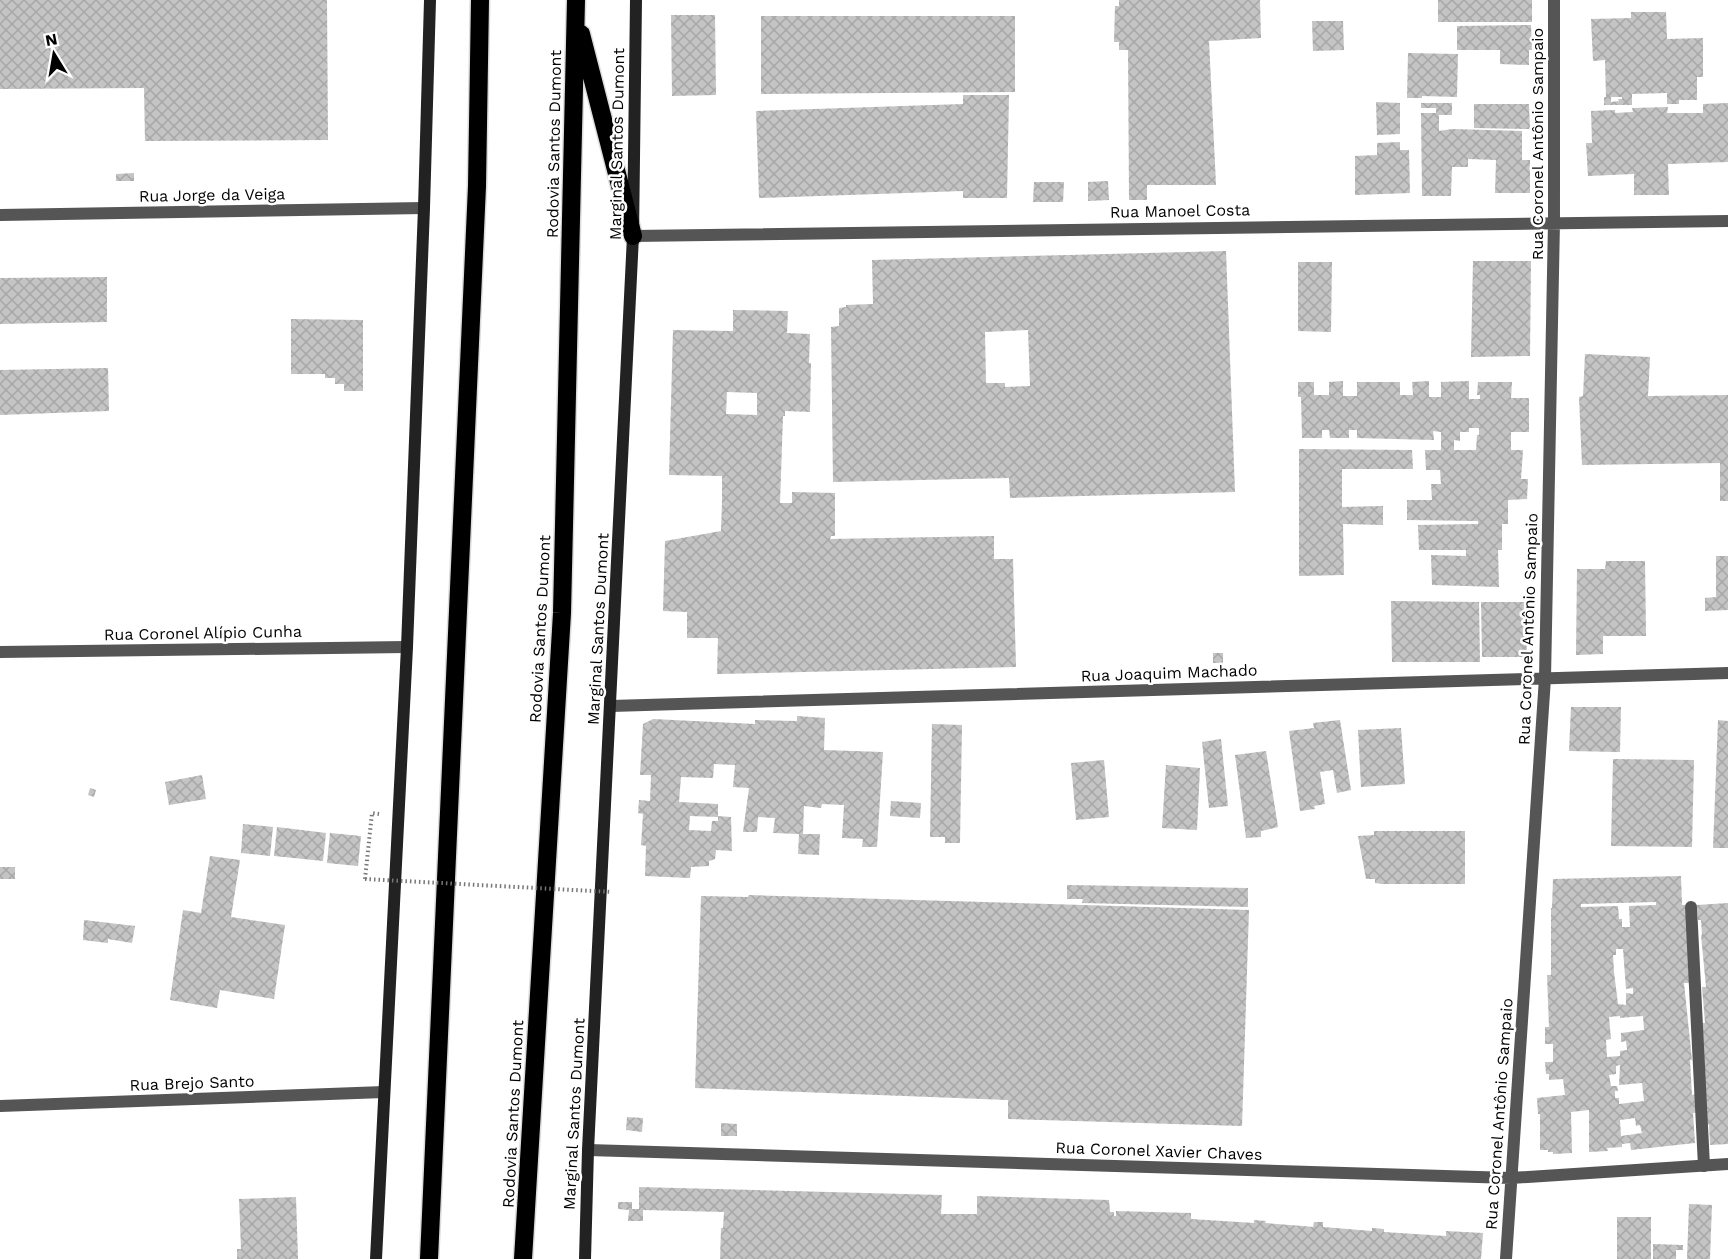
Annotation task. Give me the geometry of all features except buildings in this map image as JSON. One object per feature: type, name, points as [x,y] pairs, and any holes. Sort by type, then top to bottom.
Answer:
[{"type":"highway","points":[[429,1258],[477,198],[480,0]]},
{"type":"highway","points":[[576,7],[633,236]]},
{"type":"highway","name":"Rodovia Santos Dumont","points":[[523,1259],[562,613],[576,7]]},
{"type":"main road","points":[[376,1259],[406,647],[430,0]]},
{"type":"main road","name":"Marginal Santos Dumont","points":[[585,1259],[588,1150],[633,236],[636,0]]},
{"type":"street","name":"Rua Coronel Antônio Sampaio","points":[[1506,1259],[1545,678],[1554,222],[1554,0]]},
{"type":"street","name":"Rua Jorge da Veiga","points":[[0,215],[424,208]]},
{"type":"street","name":"Rua Manoel Costa","points":[[633,236],[1728,221]]},
{"type":"street","name":"Rua Coronel Alípio Cunha","points":[[0,652],[406,647]]},
{"type":"street","name":"Rua Joaquim Machado","points":[[610,706],[1728,674]]},
{"type":"street","points":[[1691,908],[1704,1166]]},
{"type":"street","name":"Rua Brejo Santo","points":[[0,1106],[384,1092]]},
{"type":"street","name":"Rua Coronel Xavier Chaves","points":[[588,1150],[1511,1178],[1728,1164]]},
{"type":"path","points":[[372,813],[365,879],[612,892]]}]
